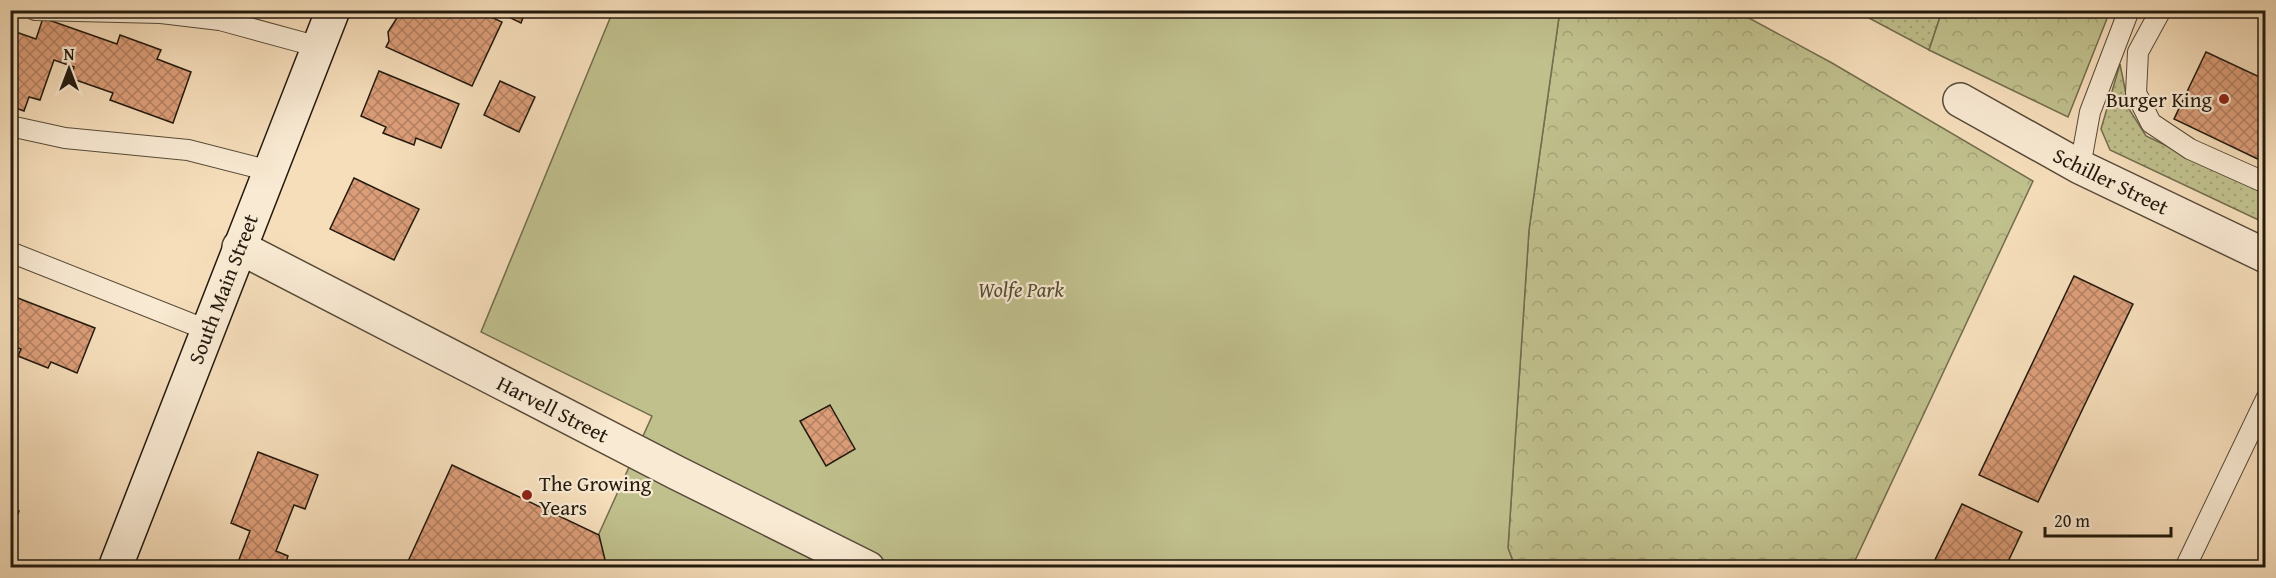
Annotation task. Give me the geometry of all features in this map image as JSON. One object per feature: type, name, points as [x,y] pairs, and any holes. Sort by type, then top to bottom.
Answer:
[{"type":"street","name":"South Main Street","points":[[115,567],[333,10]]},
{"type":"street","name":"Schiller Street","points":[[1960,100],[2080,167],[2265,256]]},
{"type":"street","name":"Harvell Street","points":[[239,247],[667,468],[868,567]]},
{"type":"lane","points":[[35,10],[161,13],[220,20],[319,47]]},
{"type":"lane","points":[[2080,167],[2090,112],[2129,10]]},
{"type":"lane","points":[[2161,10],[2138,52],[2136,93],[2151,123],[2190,149],[2265,183]]},
{"type":"lane","points":[[10,126],[64,138],[188,150],[270,171]]},
{"type":"lane","points":[[10,252],[207,330]]},
{"type":"lane","points":[[2185,567],[2265,399]]},
{"type":"green space","points":[[1854,10],[1942,11],[1929,50]]},
{"type":"green space","name":"Wolfe Park","points":[[613,11],[1562,11],[1559,17],[1529,230],[1508,548],[1515,567],[584,567],[652,416],[481,332]]},
{"type":"green space","points":[[1562,11],[1736,11],[1832,63],[2033,181],[1852,567],[1515,567],[1508,548],[1529,230],[1559,17]]},
{"type":"green space","points":[[1942,11],[2110,11],[2068,117],[1929,50]]},
{"type":"green space","points":[[2120,64],[2129,109],[2146,136],[2265,193],[2265,223],[2110,150],[2101,129]]},
{"type":"building","points":[[402,10],[476,10],[502,22],[472,86],[386,47],[389,41],[388,32]]},
{"type":"building","points":[[494,10],[526,10],[521,23]]},
{"type":"building","points":[[43,18],[117,44],[120,35],[161,50],[157,59],[191,72],[173,123],[110,100],[113,93],[70,78],[74,67],[54,60],[40,100],[29,97],[24,111],[10,106],[10,37],[13,31],[36,39]]},
{"type":"building","name":"Burger King","points":[[2206,52],[2266,80],[2266,163],[2174,119]]},
{"type":"building","points":[[379,71],[459,104],[441,148],[416,138],[414,145],[383,133],[386,127],[361,116]]},
{"type":"building","points":[[500,81],[535,97],[519,132],[484,115]]},
{"type":"building","points":[[354,178],[419,209],[394,260],[330,229]]},
{"type":"building","points":[[2074,276],[2133,304],[2038,502],[1979,475]]},
{"type":"building","points":[[10,295],[95,328],[77,373],[51,362],[48,368],[18,356],[21,349],[10,345]]},
{"type":"building","points":[[830,405],[855,449],[826,466],[800,421]]},
{"type":"building","points":[[258,452],[318,475],[305,509],[294,505],[276,551],[288,556],[284,568],[243,568],[237,565],[250,531],[231,523]]},
{"type":"building","name":"The Growing Years","points":[[452,465],[599,535],[607,568],[405,568]]},
{"type":"building","points":[[1962,504],[2022,532],[2005,568],[1931,568]]},
{"type":"building","points":[[10,508],[19,511],[10,537]]},
{"type":"place","name":"Burger King","points":[[2224,99]]},
{"type":"place","name":"The Growing Years","points":[[527,495]]}]
